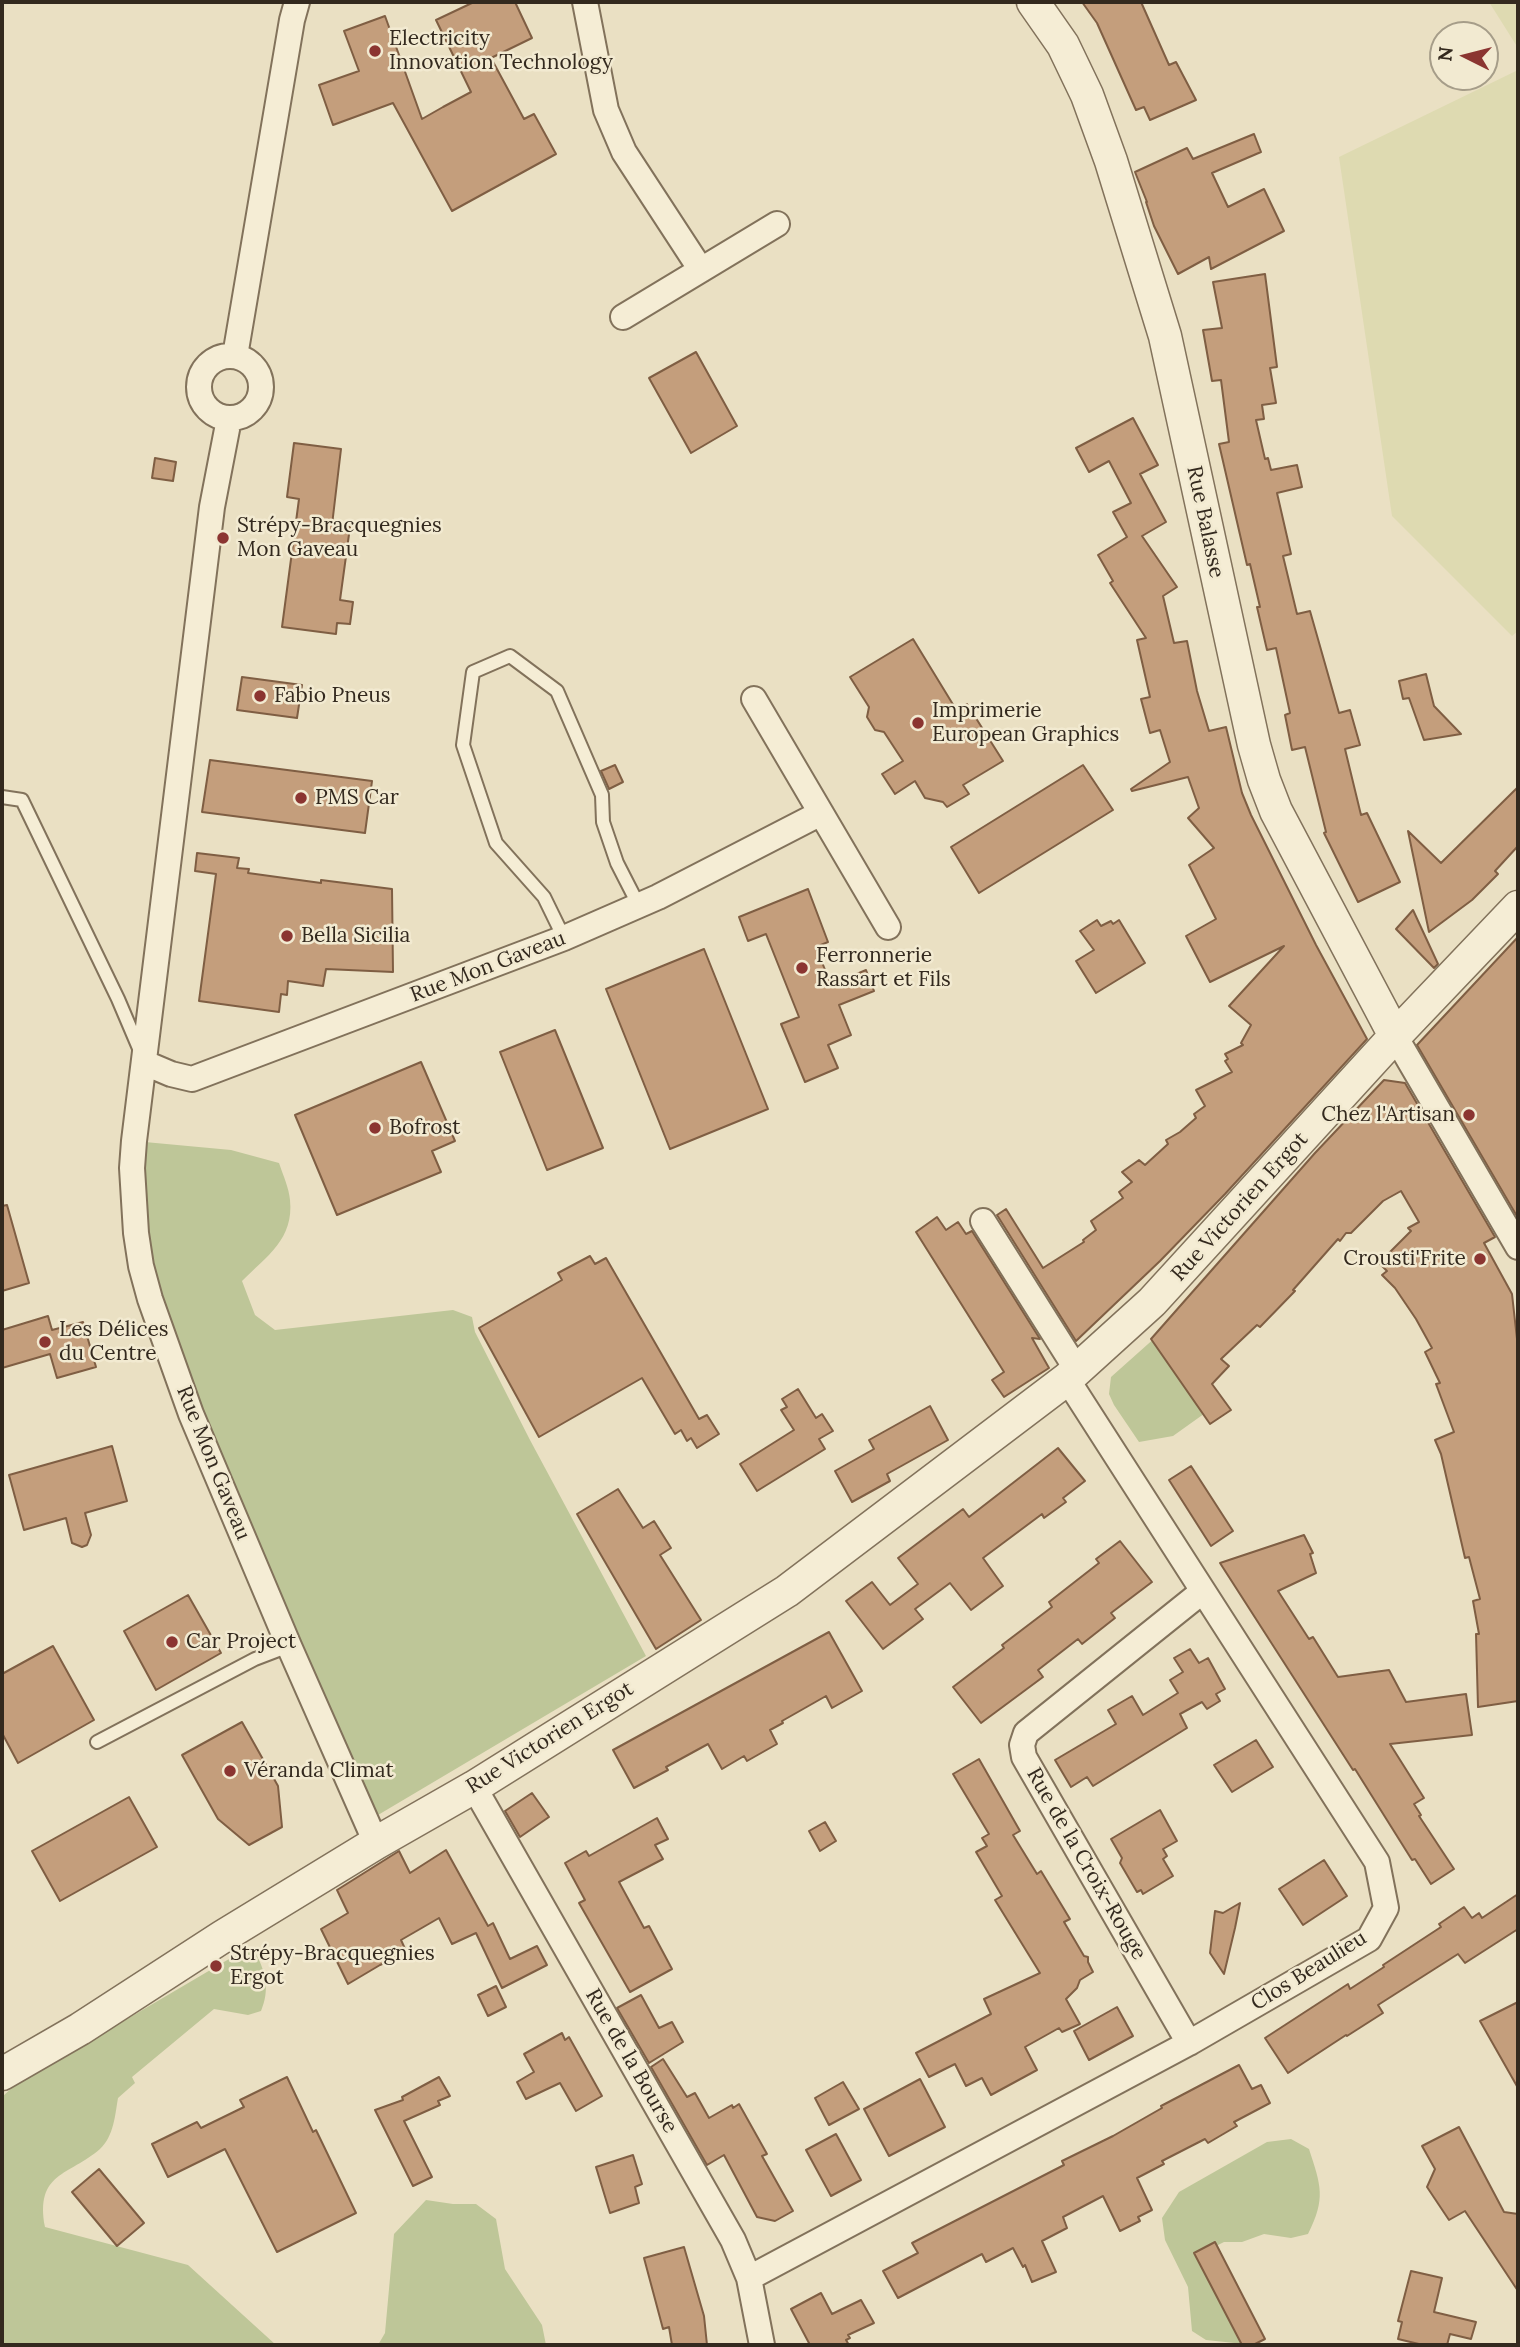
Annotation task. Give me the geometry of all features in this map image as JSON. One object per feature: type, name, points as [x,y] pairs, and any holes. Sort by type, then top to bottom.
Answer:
[{"type":"street","points":[[235,356],[292,20],[298,2]]},
{"type":"street","points":[[585,2],[606,110],[624,152],[701,270]]},
{"type":"street","name":"Rue Balasse","points":[[1032,2],[1063,45],[1087,95],[1111,161],[1165,336],[1254,745],[1264,780],[1276,811],[1395,1036]]},
{"type":"street","points":[[623,317],[777,224]]},
{"type":"street","points":[[235,356],[245,359],[253,366],[259,374],[261,385],[256,405],[239,417],[229,419],[219,417],[203,404],[198,384],[207,366],[215,359],[235,356]]},
{"type":"street","name":"Rue Mon Gaveau","points":[[229,419],[212,507],[132,1168],[132,1193],[141,1266],[191,1414],[376,1843]]},
{"type":"street","points":[[754,699],[888,927]]},
{"type":"street","name":"Rue Mon Gaveau","points":[[145,1063],[192,1079],[564,938],[639,906],[821,813]]},
{"type":"street","name":"Rue Victorien Ergot","points":[[2,2074],[80,2029],[222,1937],[376,1843],[474,1787],[787,1591],[1072,1375],[1152,1302],[1395,1036],[1518,907]]},
{"type":"street","points":[[1395,1036],[1518,1247]]},
{"type":"street","points":[[983,1221],[1072,1375]]},
{"type":"street","name":"Clos Beaulieu","points":[[749,2278],[1189,2043],[1369,1939],[1386,1908],[1377,1862],[1203,1591],[1072,1375]]},
{"type":"street","name":"Rue de la Croix-Rouge","points":[[1189,2043],[1024,1757],[1022,1745],[1026,1733],[1203,1591]]},
{"type":"street","name":"Rue de la Bourse","points":[[474,1787],[733,2240],[749,2278],[762,2345]]},
{"type":"lane","points":[[564,938],[544,897],[496,843],[463,744],[473,672],[510,656],[557,691],[602,795],[603,822],[617,863],[639,906]]},
{"type":"lane","points":[[2,797],[22,800],[118,999],[145,1063]]},
{"type":"lane","points":[[97,1742],[255,1659],[289,1646]]},
{"type":"shaded area","points":[[1489,2],[1518,2],[1518,48]]},
{"type":"shaded area","points":[[1518,70],[1518,631],[1512,636],[1392,516],[1339,157],[1475,91],[1499,91],[1499,79]]},
{"type":"green space","points":[[134,1141],[231,1150],[279,1163],[289,1195],[288,1226],[277,1246],[242,1281],[255,1315],[275,1330],[453,1310],[472,1317],[475,1332],[530,1440],[646,1656],[378,1815],[376,1843],[150,1299]]},
{"type":"green space","points":[[1157,1336],[1208,1411],[1173,1436],[1139,1442],[1109,1394],[1111,1377]]},
{"type":"green space","points":[[246,1949],[255,1952],[264,1974],[266,1988],[261,2011],[248,2015],[214,2009],[132,2077],[135,2083],[118,2098],[113,2125],[105,2144],[50,2185],[43,2209],[45,2227],[188,2265],[276,2345],[2,2345],[2,2097],[15,2085]]},
{"type":"green space","points":[[1291,2139],[1309,2149],[1319,2183],[1319,2201],[1314,2222],[1308,2234],[1291,2238],[1264,2234],[1242,2242],[1224,2242],[1208,2250],[1254,2345],[1206,2340],[1192,2331],[1188,2287],[1165,2240],[1162,2218],[1179,2192],[1267,2142]]},
{"type":"green space","points":[[426,2200],[476,2204],[496,2219],[505,2269],[542,2325],[546,2345],[378,2345],[385,2333],[394,2234]]},
{"type":"building","points":[[474,2],[515,2],[532,38],[491,58],[524,119],[534,114],[556,154],[452,211],[393,103],[333,125],[319,85],[359,71],[344,31],[385,16],[422,119],[471,92],[436,20]]},
{"type":"building","points":[[1082,2],[1141,2],[1169,65],[1176,62],[1196,100],[1150,120],[1144,107],[1136,110],[1097,23]]},
{"type":"building","points":[[1254,134],[1261,152],[1212,173],[1228,207],[1264,189],[1284,231],[1211,269],[1209,257],[1178,274],[1154,226],[1135,172],[1187,148],[1193,159]]},
{"type":"building","points":[[1265,274],[1277,367],[1270,368],[1276,403],[1262,405],[1264,419],[1256,420],[1265,459],[1268,458],[1271,470],[1297,465],[1302,487],[1277,493],[1291,554],[1283,556],[1297,614],[1310,611],[1339,713],[1350,710],[1360,745],[1345,749],[1361,815],[1367,813],[1400,882],[1358,902],[1324,833],[1326,832],[1305,747],[1292,750],[1285,715],[1290,713],[1276,648],[1267,650],[1250,564],[1247,565],[1219,444],[1229,442],[1221,380],[1212,381],[1203,330],[1222,328],[1213,282]]},
{"type":"building","points":[[696,352],[737,426],[691,453],[649,378]]},
{"type":"building","points":[[1133,418],[1158,465],[1140,474],[1166,522],[1142,536],[1177,587],[1163,596],[1174,643],[1187,641],[1197,691],[1209,731],[1226,727],[1242,793],[1251,815],[1367,1039],[1225,1194],[1076,1341],[997,1215],[1006,1209],[1043,1268],[1084,1242],[1083,1240],[1096,1230],[1091,1221],[1123,1198],[1119,1192],[1132,1182],[1122,1172],[1139,1160],[1145,1165],[1168,1144],[1166,1140],[1196,1118],[1194,1114],[1205,1106],[1196,1090],[1232,1072],[1225,1061],[1228,1059],[1225,1054],[1243,1045],[1241,1043],[1251,1025],[1229,1006],[1284,946],[1210,982],[1186,936],[1216,919],[1189,865],[1214,848],[1188,818],[1199,808],[1188,777],[1132,791],[1131,789],[1170,762],[1160,730],[1150,733],[1141,699],[1150,697],[1137,640],[1146,638],[1110,583],[1113,581],[1098,555],[1127,537],[1113,512],[1131,503],[1109,461],[1089,472],[1076,448]]},
{"type":"building","points":[[294,443],[341,449],[332,525],[350,527],[340,600],[353,602],[350,624],[337,623],[336,634],[282,627],[299,499],[287,497]]},
{"type":"building","points":[[155,458],[176,462],[173,481],[152,478]]},
{"type":"building","name":"Imprimerie European Graphics","points":[[913,639],[957,711],[967,704],[1003,761],[963,785],[969,794],[947,807],[943,802],[925,798],[915,781],[895,794],[882,774],[903,761],[884,732],[875,730],[867,717],[869,707],[850,677]]},
{"type":"building","points":[[1426,674],[1434,706],[1461,734],[1424,740],[1409,698],[1403,699],[1399,681]]},
{"type":"building","name":"Fabio Pneus","points":[[242,677],[302,685],[297,718],[237,710]]},
{"type":"building","name":"PMS Car","points":[[210,760],[372,781],[365,833],[202,812]]},
{"type":"building","points":[[615,765],[623,782],[609,789],[601,771]]},
{"type":"building","points":[[1083,765],[1113,810],[979,893],[951,847]]},
{"type":"building","points":[[1518,787],[1518,846],[1495,871],[1498,874],[1472,900],[1429,932],[1408,831],[1441,863]]},
{"type":"building","name":"Bella Sicilia","points":[[197,853],[239,858],[237,868],[249,869],[248,873],[392,889],[393,972],[326,969],[323,986],[288,981],[287,995],[281,994],[279,1012],[199,1001],[216,874],[195,871]]},
{"type":"building","name":"Ferronnerie Rassart et Fils","points":[[808,889],[828,942],[816,947],[831,985],[866,970],[874,991],[839,1005],[851,1035],[828,1045],[838,1068],[805,1082],[781,1024],[799,1017],[766,934],[748,941],[739,917]]},
{"type":"building","points":[[1413,910],[1438,964],[1434,968],[1396,929]]},
{"type":"building","points":[[1097,920],[1101,926],[1119,920],[1145,963],[1096,993],[1076,961],[1094,950],[1080,931]]},
{"type":"building","points":[[1518,937],[1518,1218],[1417,1045]]},
{"type":"building","points":[[704,949],[768,1109],[670,1149],[606,989]]},
{"type":"building","points":[[555,1030],[603,1148],[547,1170],[500,1052]]},
{"type":"building","name":"Bofrost","points":[[421,1062],[455,1141],[432,1151],[441,1172],[337,1215],[295,1115]]},
{"type":"building","points":[[1384,1080],[1405,1083],[1495,1237],[1484,1243],[1512,1294],[1518,1348],[1518,1701],[1478,1707],[1476,1634],[1479,1634],[1473,1601],[1480,1599],[1469,1557],[1465,1558],[1441,1454],[1435,1440],[1454,1432],[1436,1384],[1440,1383],[1425,1352],[1432,1348],[1395,1288],[1382,1275],[1387,1271],[1379,1263],[1411,1231],[1408,1228],[1419,1222],[1401,1191],[1383,1201],[1351,1233],[1346,1233],[1340,1241],[1338,1239],[1293,1290],[1295,1291],[1260,1327],[1257,1325],[1221,1359],[1229,1366],[1212,1384],[1231,1410],[1210,1424],[1151,1339],[1315,1153]]},
{"type":"building","points":[[7,1205],[29,1283],[2,1291],[2,1206]]},
{"type":"building","points":[[937,1217],[946,1230],[958,1222],[966,1234],[972,1231],[1040,1339],[1032,1338],[1049,1368],[1004,1397],[992,1380],[1004,1372],[916,1232]]},
{"type":"building","points":[[590,1256],[595,1264],[606,1258],[699,1419],[707,1415],[719,1434],[697,1448],[691,1438],[687,1441],[681,1430],[675,1434],[642,1378],[539,1437],[479,1328],[562,1280],[558,1273]]},
{"type":"building","name":"Les Délices du Centre","points":[[48,1316],[52,1330],[83,1322],[96,1367],[57,1378],[50,1354],[2,1368],[2,1330]]},
{"type":"building","points":[[798,1389],[816,1418],[822,1414],[833,1431],[819,1439],[825,1449],[757,1491],[740,1464],[794,1430],[781,1410],[787,1407],[782,1399]]},
{"type":"building","points":[[930,1406],[948,1440],[887,1474],[890,1481],[852,1502],[835,1471],[874,1449],[869,1440]]},
{"type":"building","points":[[112,1446],[127,1501],[85,1513],[91,1535],[87,1545],[82,1547],[72,1543],[66,1518],[24,1530],[9,1475]]},
{"type":"building","points":[[1058,1448],[1085,1481],[1063,1498],[1066,1502],[1044,1518],[1042,1514],[983,1558],[1003,1586],[971,1610],[950,1583],[915,1609],[923,1619],[883,1649],[846,1601],[872,1582],[890,1605],[918,1584],[898,1558],[963,1509],[969,1517]]},
{"type":"building","points":[[1191,1466],[1233,1531],[1211,1546],[1169,1480]]},
{"type":"building","points":[[618,1489],[643,1528],[654,1521],[671,1548],[660,1555],[701,1620],[656,1649],[577,1514]]},
{"type":"building","points":[[1304,1535],[1313,1553],[1310,1554],[1316,1573],[1278,1591],[1309,1639],[1313,1637],[1338,1677],[1389,1670],[1406,1702],[1466,1694],[1472,1735],[1390,1744],[1424,1798],[1414,1804],[1421,1815],[1419,1816],[1454,1869],[1431,1884],[1415,1859],[1412,1860],[1220,1563]]},
{"type":"building","points":[[1120,1541],[1152,1582],[1111,1613],[1115,1618],[1082,1644],[1078,1639],[1038,1670],[1043,1677],[981,1723],[953,1687],[1052,1607],[1049,1602],[1099,1563],[1096,1559]]},
{"type":"building","name":"Car Project","points":[[188,1595],[221,1653],[156,1690],[124,1631]]},
{"type":"building","points":[[829,1632],[862,1691],[832,1708],[826,1696],[782,1721],[783,1723],[770,1730],[777,1744],[747,1761],[744,1756],[722,1769],[708,1744],[634,1788],[613,1750]]},
{"type":"building","points":[[53,1646],[94,1720],[18,1763],[2,1733],[2,1674]]},
{"type":"building","points":[[1190,1649],[1199,1663],[1208,1658],[1225,1689],[1216,1694],[1220,1701],[1207,1709],[1202,1702],[1180,1714],[1187,1728],[1093,1786],[1087,1777],[1071,1787],[1055,1760],[1116,1724],[1108,1710],[1132,1696],[1143,1715],[1178,1693],[1170,1680],[1183,1672],[1174,1658]]},
{"type":"building","name":"Véranda Climat","points":[[242,1722],[278,1786],[282,1827],[249,1845],[218,1819],[182,1755]]},
{"type":"building","points":[[1256,1740],[1273,1767],[1232,1792],[1214,1765]]},
{"type":"building","points":[[979,1759],[1020,1831],[1013,1835],[1037,1874],[1041,1871],[1070,1919],[1064,1922],[1084,1956],[1088,1957],[1093,1972],[1080,1980],[1077,1988],[1066,1999],[1080,2024],[1062,2032],[1059,2028],[1025,2047],[1037,2070],[991,2095],[982,2078],[966,2086],[955,2064],[929,2077],[916,2053],[991,2014],[984,1999],[1040,1973],[995,1900],[1002,1896],[976,1852],[987,1846],[982,1838],[989,1834],[953,1774]]},
{"type":"building","points":[[532,1793],[549,1817],[520,1837],[505,1811]]},
{"type":"building","points":[[129,1797],[157,1847],[60,1901],[32,1851]]},
{"type":"building","points":[[1160,1810],[1177,1841],[1163,1849],[1167,1856],[1163,1859],[1173,1876],[1143,1894],[1141,1890],[1137,1892],[1120,1863],[1122,1858],[1111,1839]]},
{"type":"building","points":[[657,1818],[668,1839],[655,1845],[663,1859],[619,1882],[644,1928],[649,1926],[672,1969],[630,1992],[579,1903],[585,1900],[565,1863],[586,1851],[589,1856]]},
{"type":"building","points":[[825,1822],[836,1841],[820,1851],[809,1831]]},
{"type":"building","points":[[446,1850],[488,1926],[493,1923],[510,1959],[537,1946],[547,1965],[502,1988],[476,1933],[452,1944],[439,1918],[401,1940],[407,1953],[348,1984],[321,1929],[348,1913],[337,1890],[399,1851],[410,1873]]},
{"type":"building","points":[[1324,1860],[1347,1896],[1303,1925],[1279,1889]]},
{"type":"building","points":[[1518,1894],[1518,1929],[1465,1963],[1458,1954],[1378,2005],[1383,2013],[1288,2073],[1265,2038],[1348,1984],[1350,1989],[1384,1967],[1383,1965],[1441,1927],[1439,1924],[1464,1907],[1472,1918],[1479,1913],[1482,1918]]},
{"type":"building","points":[[1240,1903],[1224,1974],[1210,1953],[1215,1911],[1223,1913]]},
{"type":"building","points":[[496,1986],[506,2007],[488,2016],[478,1995]]},
{"type":"building","points":[[641,1995],[659,2028],[672,2022],[683,2042],[649,2063],[617,2008]]},
{"type":"building","points":[[1518,2002],[1518,2088],[1480,2021]]},
{"type":"building","points":[[1117,2007],[1133,2036],[1089,2060],[1074,2031]]},
{"type":"building","points":[[562,2033],[565,2040],[569,2037],[602,2096],[576,2111],[560,2083],[526,2099],[517,2082],[534,2072],[524,2054]]},
{"type":"building","points":[[663,2059],[687,2097],[695,2093],[709,2118],[739,2104],[767,2154],[762,2156],[793,2211],[775,2221],[757,2217],[724,2155],[707,2165],[651,2067]]},
{"type":"building","points":[[1239,2065],[1252,2089],[1261,2085],[1270,2103],[1234,2122],[1237,2126],[1208,2143],[1205,2139],[1162,2161],[1164,2164],[1137,2178],[1152,2210],[1138,2217],[1140,2221],[1120,2231],[1103,2196],[1063,2217],[1067,2228],[1042,2241],[1056,2272],[1032,2282],[1025,2265],[1023,2267],[1013,2248],[986,2262],[982,2254],[898,2298],[883,2271],[918,2253],[912,2243],[1064,2165],[1062,2161],[1113,2136],[1162,2108],[1161,2106]]},
{"type":"building","points":[[287,2077],[356,2213],[277,2252],[225,2149],[168,2177],[152,2144],[197,2122],[201,2128],[244,2107],[240,2100]]},
{"type":"building","points":[[439,2077],[450,2096],[438,2101],[440,2105],[404,2121],[432,2177],[413,2186],[375,2110],[403,2100],[402,2097]]},
{"type":"building","points":[[920,2079],[945,2127],[889,2156],[864,2109]]},
{"type":"building","points":[[843,2082],[859,2109],[829,2125],[815,2098]]},
{"type":"building","points":[[1459,2127],[1504,2212],[1518,2214],[1518,2291],[1465,2211],[1449,2220],[1427,2187],[1435,2169],[1422,2146]]},
{"type":"building","points":[[836,2134],[861,2180],[831,2196],[806,2150]]},
{"type":"building","points":[[633,2155],[642,2184],[635,2187],[639,2203],[610,2213],[596,2167]]},
{"type":"building","points":[[99,2169],[144,2223],[117,2246],[72,2192]]},
{"type":"building","points":[[1215,2242],[1265,2339],[1253,2345],[1242,2345],[1194,2253]]},
{"type":"building","points":[[684,2247],[704,2316],[707,2345],[672,2345],[669,2327],[663,2329],[644,2258]]},
{"type":"building","points":[[1411,2271],[1442,2278],[1434,2312],[1476,2322],[1471,2339],[1450,2334],[1447,2345],[1423,2345],[1398,2339],[1402,2322],[1398,2321]]},
{"type":"building","points":[[821,2293],[832,2314],[861,2300],[874,2323],[848,2335],[850,2338],[846,2340],[849,2345],[810,2345],[791,2309]]},
{"type":"place","name":"Electricity Innovation Technology","points":[[375,51]]},
{"type":"place","name":"Strépy-Bracquegnies Mon Gaveau","points":[[223,538]]},
{"type":"place","name":"Fabio Pneus","points":[[260,696]]},
{"type":"place","name":"Imprimerie European Graphics","points":[[918,723]]},
{"type":"place","name":"PMS Car","points":[[301,798]]},
{"type":"place","name":"Bella Sicilia","points":[[287,936]]},
{"type":"place","name":"Ferronnerie Rassart et Fils","points":[[802,968]]},
{"type":"place","name":"Chez l'Artisan","points":[[1469,1115]]},
{"type":"place","name":"Bofrost","points":[[375,1128]]},
{"type":"place","name":"Crousti'Frite","points":[[1480,1259]]},
{"type":"place","name":"Les Délices du Centre","points":[[45,1342]]},
{"type":"place","name":"Car Project","points":[[172,1642]]},
{"type":"place","name":"Véranda Climat","points":[[230,1771]]},
{"type":"place","name":"Strépy-Bracquegnies Ergot","points":[[216,1966]]}]
